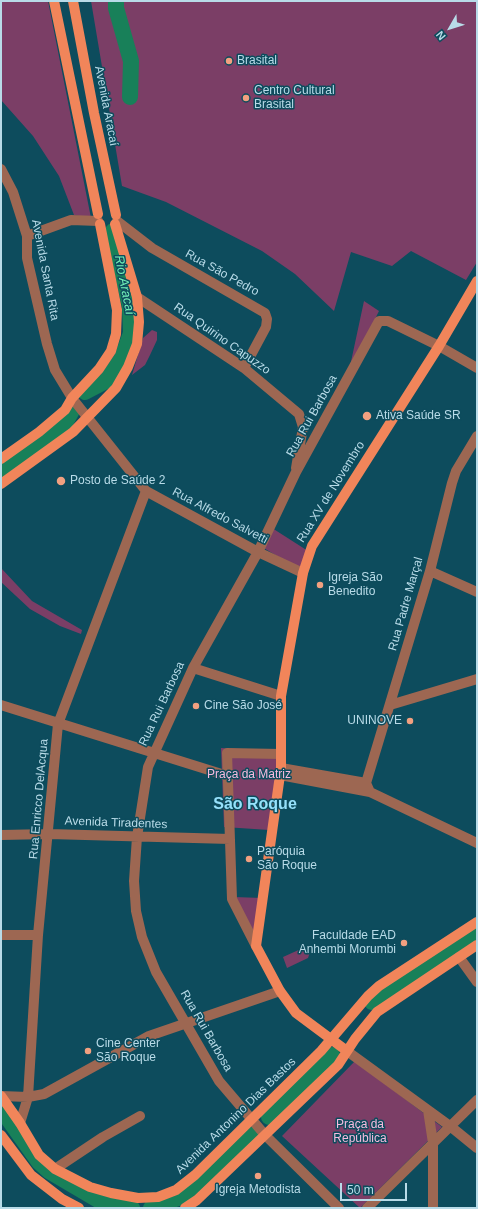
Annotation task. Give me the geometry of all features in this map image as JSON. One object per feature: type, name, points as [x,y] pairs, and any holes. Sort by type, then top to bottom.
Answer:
[{"type":"main road","points":[[1,459],[65,410],[99,369],[111,351],[116,334],[117,310],[76,117],[54,1]]},
{"type":"main road","name":"Avenida Aracaí","points":[[1,484],[73,432],[85,416],[116,388],[128,367],[137,344],[139,322],[137,297],[116,220],[73,1]]},
{"type":"main road","points":[[76,117],[94,113]]},
{"type":"main road","points":[[105,208],[112,210],[116,220],[109,228],[98,220],[105,208]]},
{"type":"main road","name":"Rua XV de Novembro","points":[[256,946],[263,908],[280,772],[281,696],[303,573],[312,546],[439,346],[477,281]]},
{"type":"main road","name":"Avenida Antonino Dias Bastos","points":[[1,1096],[20,1122],[39,1155],[55,1170],[90,1187],[112,1193],[138,1198],[158,1197],[176,1190],[195,1175],[252,1120],[379,986],[477,922]]},
{"type":"main road","points":[[185,1208],[197,1200],[338,1064],[363,1027],[377,1012],[477,945]]},
{"type":"main road","points":[[256,946],[280,991],[296,1013],[347,1051]]},
{"type":"main road","points":[[1,1135],[31,1175],[62,1199],[79,1208]]},
{"type":"street","name":"Avenida Santa Rita","points":[[1,169],[13,192],[27,236],[27,258],[47,344],[55,370],[73,400],[85,416]]},
{"type":"street","points":[[27,236],[70,220],[98,220]]},
{"type":"street","name":"Rua São Pedro","points":[[116,220],[152,248],[265,314],[267,319],[266,327],[244,368]]},
{"type":"street","name":"Rua Quirino Capuzzo","points":[[137,297],[244,368],[294,410],[302,421],[303,427],[296,472]]},
{"type":"street","name":"Rua Rui Barbosa","points":[[265,1135],[219,1081],[156,972],[142,937],[136,911],[134,881],[137,837],[148,767],[152,753],[193,668],[258,552],[296,472],[378,324],[381,320],[388,320],[439,346]]},
{"type":"street","points":[[439,346],[477,368]]},
{"type":"street","name":"Rua Alfredo Salvetti","points":[[85,416],[146,491],[258,552],[303,573]]},
{"type":"street","name":"Rua Padre Marçal","points":[[368,788],[390,705],[430,572],[452,483],[456,471],[477,436]]},
{"type":"street","name":"Rua Enricco DelAcqua","points":[[20,1122],[28,1097],[38,935],[49,834],[58,724],[146,491]]},
{"type":"street","points":[[430,572],[477,592]]},
{"type":"street","points":[[193,668],[281,696]]},
{"type":"street","points":[[390,705],[477,679]]},
{"type":"street","points":[[1,705],[228,776]]},
{"type":"street","points":[[256,946],[232,899],[227,753],[281,754]]},
{"type":"street","points":[[280,772],[368,788],[477,843]]},
{"type":"street","name":"Avenida Tiradentes","points":[[1,835],[49,834],[230,839]]},
{"type":"street","points":[[1,935],[38,935]]},
{"type":"street","points":[[459,957],[477,982]]},
{"type":"street","points":[[1,1096],[28,1097],[44,1094],[58,1088],[149,1036],[187,1025],[280,991]]},
{"type":"street","points":[[347,1051],[450,1126],[477,1148]]},
{"type":"street","points":[[366,1208],[477,1100]]},
{"type":"street","points":[[428,1110],[433,1143],[433,1208]]},
{"type":"street","points":[[55,1170],[103,1137],[140,1116]]},
{"type":"street","points":[[265,1135],[339,1208]]},
{"type":"green space","points":[[1,1],[48,1],[91,218],[74,215],[59,176],[33,136],[1,100]]},
{"type":"green space","points":[[91,1],[477,1],[477,262],[466,280],[411,251],[392,266],[351,252],[334,311],[295,274],[262,251],[166,202],[122,186]]},
{"type":"green space","points":[[364,301],[379,311],[349,371]]},
{"type":"green space","points":[[152,330],[157,332],[157,340],[145,365],[132,375],[143,338]]},
{"type":"green space","points":[[272,528],[308,551],[302,571],[262,547]]},
{"type":"green space","points":[[1,568],[32,601],[82,630],[81,634],[60,626],[30,609],[1,582]]},
{"type":"green space","name":"Praça da Matriz","points":[[221,748],[278,751],[269,830],[224,827]]},
{"type":"green space","points":[[234,897],[262,898],[255,939]]},
{"type":"green space","points":[[303,948],[310,952],[308,958],[287,968],[283,957]]},
{"type":"green space","name":"Praça da República","points":[[355,1061],[442,1127],[360,1208],[282,1136]]},
{"type":"waterway","name":"Rio Aracaí","points":[[116,1],[116,8],[131,61],[130,97]]},
{"type":"waterway","name":"Rio Aracaí","points":[[85,392],[106,381],[122,358],[131,333],[130,306],[113,231]]},
{"type":"waterway","name":"Rio Aracaí","points":[[1,474],[63,427],[74,407]]},
{"type":"waterway","points":[[372,1002],[477,933]]},
{"type":"waterway","points":[[269,1117],[332,1055]]},
{"type":"waterway","points":[[1,1109],[39,1162],[49,1171],[100,1201],[132,1208]]},
{"type":"waterway","points":[[151,1208],[186,1195],[204,1181],[251,1135]]},
{"type":"place","name":"Brasital","points":[[229,61]]},
{"type":"place","name":"Centro Cultural Brasital","points":[[246,98]]},
{"type":"place","name":"Ativa Saúde SR","points":[[367,416]]},
{"type":"place","name":"Posto de Saúde 2","points":[[61,481]]},
{"type":"place","name":"Igreja São Benedito","points":[[320,585]]},
{"type":"place","name":"Cine São José","points":[[196,706]]},
{"type":"place","name":"UNINOVE","points":[[410,721]]},
{"type":"place","name":"Paróquia São Roque","points":[[249,859]]},
{"type":"place","name":"Faculdade EAD Anhembi Morumbi","points":[[404,943]]},
{"type":"place","name":"Cine Center São Roque","points":[[88,1051]]},
{"type":"place","name":"Igreja Metodista","points":[[258,1176]]},
{"type":"district","name":"São Roque","points":[[255,805]]}]
